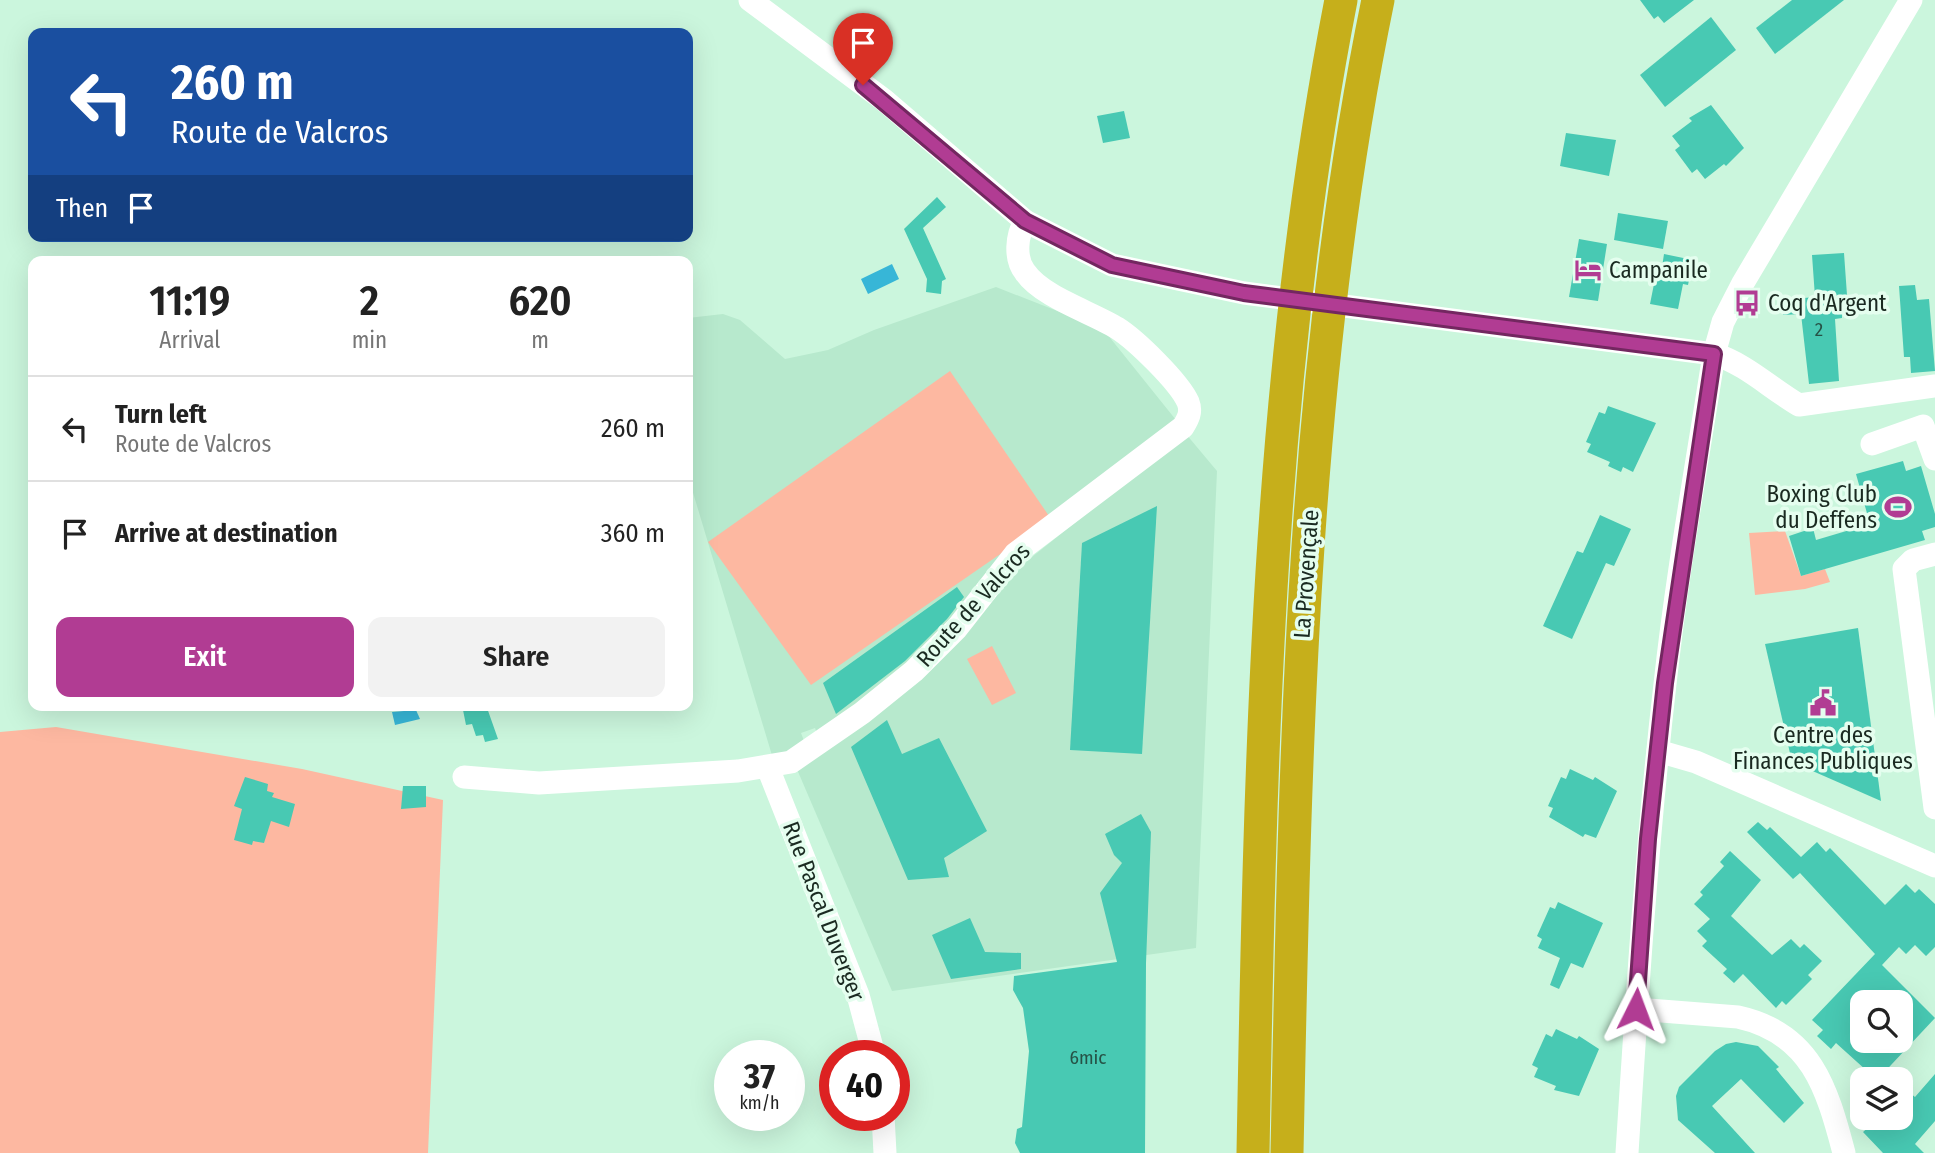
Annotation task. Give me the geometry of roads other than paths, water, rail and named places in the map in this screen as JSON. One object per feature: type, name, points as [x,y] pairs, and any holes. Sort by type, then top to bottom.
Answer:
[{"type":"highway","name":"La Provençale","points":[[1253,1153],[1265,770],[1281,429],[1311,178],[1341,0]]},
{"type":"highway","name":"La Provençale","points":[[1287,1153],[1301,669],[1316,426],[1337,244],[1378,0]]},
{"type":"highway","points":[[1301,669],[1303,1153]]},
{"type":"street","points":[[750,0],[884,100],[1025,221],[1112,265],[1244,293],[1714,354],[1739,362],[1753,375],[1799,405],[1935,386]]},
{"type":"street","points":[[1627,1153],[1658,751],[1674,610],[1714,354],[1723,322],[1743,283],[1911,0]]},
{"type":"street","name":"Route de Valcros","points":[[464,777],[539,783],[768,768],[801,757],[914,671],[957,628],[1015,554],[1111,480],[1174,436],[1190,416],[1189,403],[1129,336],[1028,276],[1018,255],[1018,233],[1025,221]]},
{"type":"street","points":[[1872,444],[1923,426],[1935,459]]},
{"type":"street","points":[[1935,554],[1913,560],[1904,569],[1930,722],[1935,808]]},
{"type":"street","points":[[1658,751],[1696,762],[1935,866]]},
{"type":"street","name":"Rue Pascal Duverger","points":[[768,768],[858,995],[870,1040]]},
{"type":"street","points":[[1636,1009],[1738,1017],[1754,1021],[1788,1037],[1803,1052],[1818,1076],[1844,1153]]},
{"type":"street","points":[[884,1131],[886,1153]]},
{"type":"water","points":[[892,264],[899,279],[868,294],[861,279]]},
{"type":"water","points":[[416,711],[420,719],[395,725],[392,712]]},
{"type":"place","name":"Campanile","points":[[1588,270]]},
{"type":"place","name":"Coq d'Argent","points":[[1747,303]]},
{"type":"place","name":"Boxing Club du Deffens","points":[[1898,507]]},
{"type":"place","name":"Centre des Finances Publiques","points":[[1823,703]]}]
